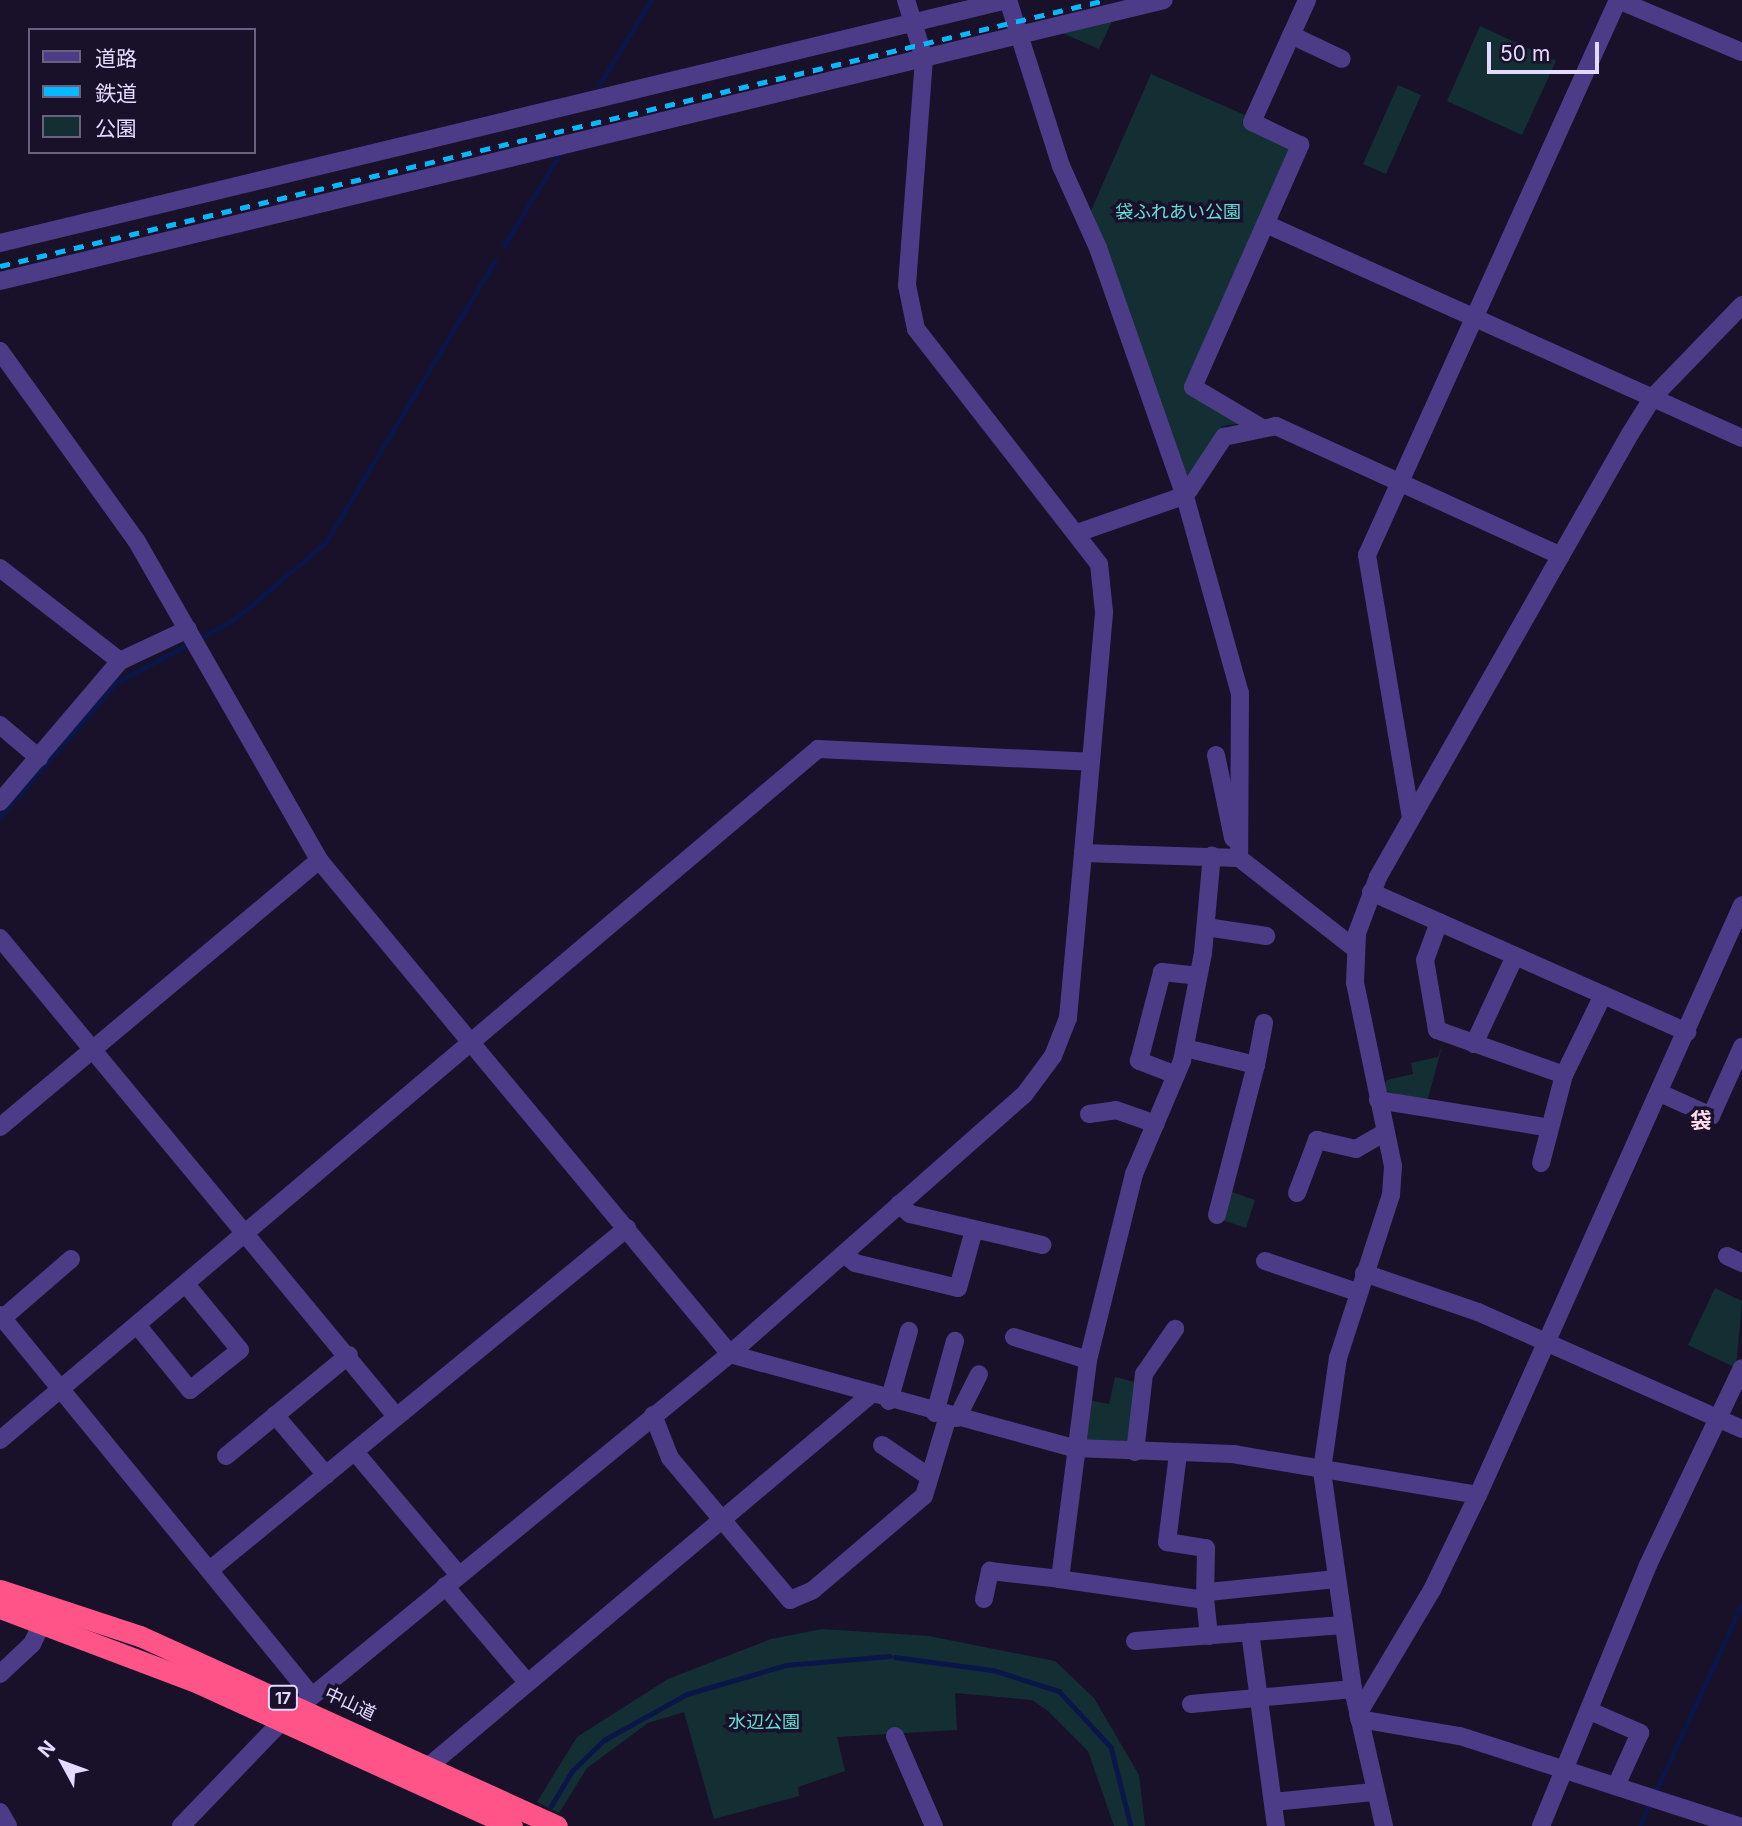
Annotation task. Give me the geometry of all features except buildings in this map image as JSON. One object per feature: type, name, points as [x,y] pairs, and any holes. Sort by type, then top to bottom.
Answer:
[{"type":"highway","name":"中山道","points":[[0,1590],[140,1636],[306,1701],[429,1766],[557,1826]]},
{"type":"highway","name":"17","points":[[0,1608],[43,1621],[283,1720],[501,1824]]},
{"type":"street","points":[[181,1826],[283,1720],[730,1354],[1024,1095],[1053,1056],[1068,1018],[1104,612],[1099,564],[1080,532],[916,329],[907,285],[924,58],[918,22],[906,0]]},
{"type":"street","points":[[0,243],[1008,0],[1022,34],[1061,166],[1098,248],[1184,494],[1240,693],[1238,857]]},
{"type":"street","points":[[0,281],[1164,0]]},
{"type":"street","points":[[1262,428],[1193,387],[1300,145],[1252,122],[1307,0]]},
{"type":"street","points":[[1411,818],[1367,555],[1618,0],[1742,52]]},
{"type":"street","points":[[1291,35],[1342,59]]},
{"type":"street","points":[[1266,223],[1742,438]]},
{"type":"street","points":[[1387,1825],[1374,1792],[1353,1689],[1322,1470],[1325,1422],[1357,1292],[1391,1195],[1385,1132],[1357,995],[1354,948],[1371,891],[1653,397],[1742,305]]},
{"type":"street","points":[[4,362],[136,540],[319,860],[730,1354],[869,1396],[1074,1448],[1233,1454],[1478,1495]]},
{"type":"street","points":[[1080,532],[1184,494],[1224,437],[1276,426],[1561,556]]},
{"type":"street","points":[[0,568],[120,661]]},
{"type":"street","points":[[0,802],[120,661],[188,629]]},
{"type":"street","points":[[0,725],[38,758]]},
{"type":"street","points":[[0,1448],[470,1041],[818,749],[1091,762]]},
{"type":"street","points":[[1216,755],[1238,857]]},
{"type":"street","points":[[1083,853],[1189,861],[1212,855],[1238,857],[1354,948]]},
{"type":"street","points":[[1060,1579],[1074,1448],[1088,1360],[1124,1210],[1185,1048],[1206,927],[1212,855]]},
{"type":"street","points":[[0,1126],[319,860]]},
{"type":"street","points":[[1371,891],[1687,1032]]},
{"type":"street","points":[[1358,1716],[1432,1590],[1478,1495],[1548,1346],[1741,909]]},
{"type":"street","points":[[1438,922],[1425,960],[1437,1030],[1564,1075]]},
{"type":"street","points":[[1206,927],[1266,936]]},
{"type":"street","points":[[0,938],[349,1355],[396,1416]]},
{"type":"street","points":[[1474,1044],[1515,956]]},
{"type":"street","points":[[1176,1075],[1139,1061],[1161,972],[1198,976]]},
{"type":"street","points":[[1541,1163],[1564,1075],[1603,995]]},
{"type":"street","points":[[1217,1215],[1264,1023]]},
{"type":"street","points":[[1660,1093],[1711,1116],[1742,1047]]},
{"type":"street","points":[[1185,1048],[1255,1065]]},
{"type":"street","points":[[1378,1100],[1550,1128]]},
{"type":"street","points":[[1089,1114],[1116,1110],[1156,1124]]},
{"type":"street","points":[[1297,1193],[1317,1140],[1356,1149],[1385,1132]]},
{"type":"street","points":[[899,1205],[910,1214],[1042,1245]]},
{"type":"street","points":[[211,1569],[627,1228]]},
{"type":"street","points":[[844,1254],[855,1263],[958,1288],[974,1230]]},
{"type":"street","points":[[138,1327],[189,1288],[248,1234]]},
{"type":"street","points":[[71,1259],[1,1317],[211,1569],[306,1701]]},
{"type":"street","points":[[1265,1261],[1357,1292]]},
{"type":"street","points":[[1364,1273],[1478,1312],[1548,1346],[1742,1429]]},
{"type":"street","points":[[138,1327],[190,1390],[240,1350],[189,1288]]},
{"type":"street","points":[[1135,1452],[1144,1374],[1175,1329]]},
{"type":"street","points":[[889,1401],[909,1331]]},
{"type":"street","points":[[1014,1337],[1088,1360]]},
{"type":"street","points":[[653,1415],[670,1458],[722,1521],[794,1600],[924,1496],[947,1416],[955,1342]]},
{"type":"street","points":[[226,1456],[349,1355]]},
{"type":"street","points":[[1541,1826],[1648,1565],[1742,1368]]},
{"type":"street","points":[[947,1416],[979,1374]]},
{"type":"street","points":[[0,1440],[63,1391]]},
{"type":"street","points":[[429,1766],[526,1681],[722,1521],[869,1396]]},
{"type":"street","points":[[275,1415],[326,1475]]},
{"type":"street","points":[[882,1445],[928,1476]]},
{"type":"street","points":[[355,1452],[459,1575]]},
{"type":"street","points":[[1178,1454],[1167,1542],[1206,1548],[1209,1636]]},
{"type":"street","points":[[984,1599],[990,1571],[1207,1596],[1336,1580]]},
{"type":"street","points":[[444,1586],[526,1681]]},
{"type":"street","points":[[0,1674],[32,1644],[43,1621]]},
{"type":"street","points":[[1135,1641],[1342,1625]]},
{"type":"street","points":[[1250,1632],[1255,1698],[1276,1826]]},
{"type":"street","points":[[1191,1704],[1353,1689]]},
{"type":"street","points":[[1590,1711],[1640,1734],[1616,1786]]},
{"type":"street","points":[[1358,1716],[1460,1736],[1740,1824]]},
{"type":"street","points":[[895,1736],[934,1826]]},
{"type":"street","points":[[1273,1802],[1374,1792]]},
{"type":"street","points":[[0,1812],[8,1826]]},
{"type":"green space","points":[[1113,19],[1099,49],[1060,32]]},
{"type":"green space","points":[[1480,26],[1556,61],[1522,135],[1447,101]]},
{"type":"green space","name":"袋ふれあい公園","points":[[1151,74],[1245,115],[1242,123],[1294,150],[1185,391],[1243,423],[1222,426],[1184,484],[1090,213]]},
{"type":"green space","points":[[1398,85],[1421,95],[1386,174],[1363,164]]},
{"type":"green space","points":[[1444,1039],[1427,1102],[1383,1090],[1387,1080],[1413,1074],[1411,1063],[1438,1057]]},
{"type":"green space","points":[[1229,1191],[1255,1200],[1246,1228],[1219,1219]]},
{"type":"green space","points":[[1715,1288],[1742,1301],[1736,1368],[1688,1345]]},
{"type":"green space","points":[[1115,1377],[1139,1383],[1129,1448],[1083,1443],[1089,1400],[1109,1404]]},
{"type":"green space","name":"水辺公園","points":[[822,1629],[929,1636],[1055,1661],[1094,1698],[1139,1775],[1145,1826],[1114,1826],[1088,1751],[1048,1711],[1032,1700],[955,1693],[957,1730],[837,1737],[845,1771],[798,1787],[799,1796],[714,1819],[684,1712],[648,1723],[587,1768],[559,1813],[537,1802],[577,1737],[668,1679],[771,1639]]},
{"type":"waterway","points":[[599,85],[651,0]]},
{"type":"waterway","points":[[504,246],[560,153]]},
{"type":"waterway","points":[[198,639],[235,619],[326,542],[495,261]]},
{"type":"waterway","points":[[0,817],[117,682],[191,643]]},
{"type":"waterway","points":[[1655,1793],[1742,1604]]},
{"type":"waterway","points":[[551,1806],[572,1771],[604,1740],[687,1694],[786,1665],[890,1656]]},
{"type":"waterway","points":[[895,1657],[993,1670],[1059,1691],[1111,1747],[1131,1826]]},
{"type":"waterway","points":[[1640,1826],[1649,1804]]},
{"type":"railway","points":[[0,266],[1105,0]]},
{"type":"district","name":"袋","points":[[1701,1121]]}]
